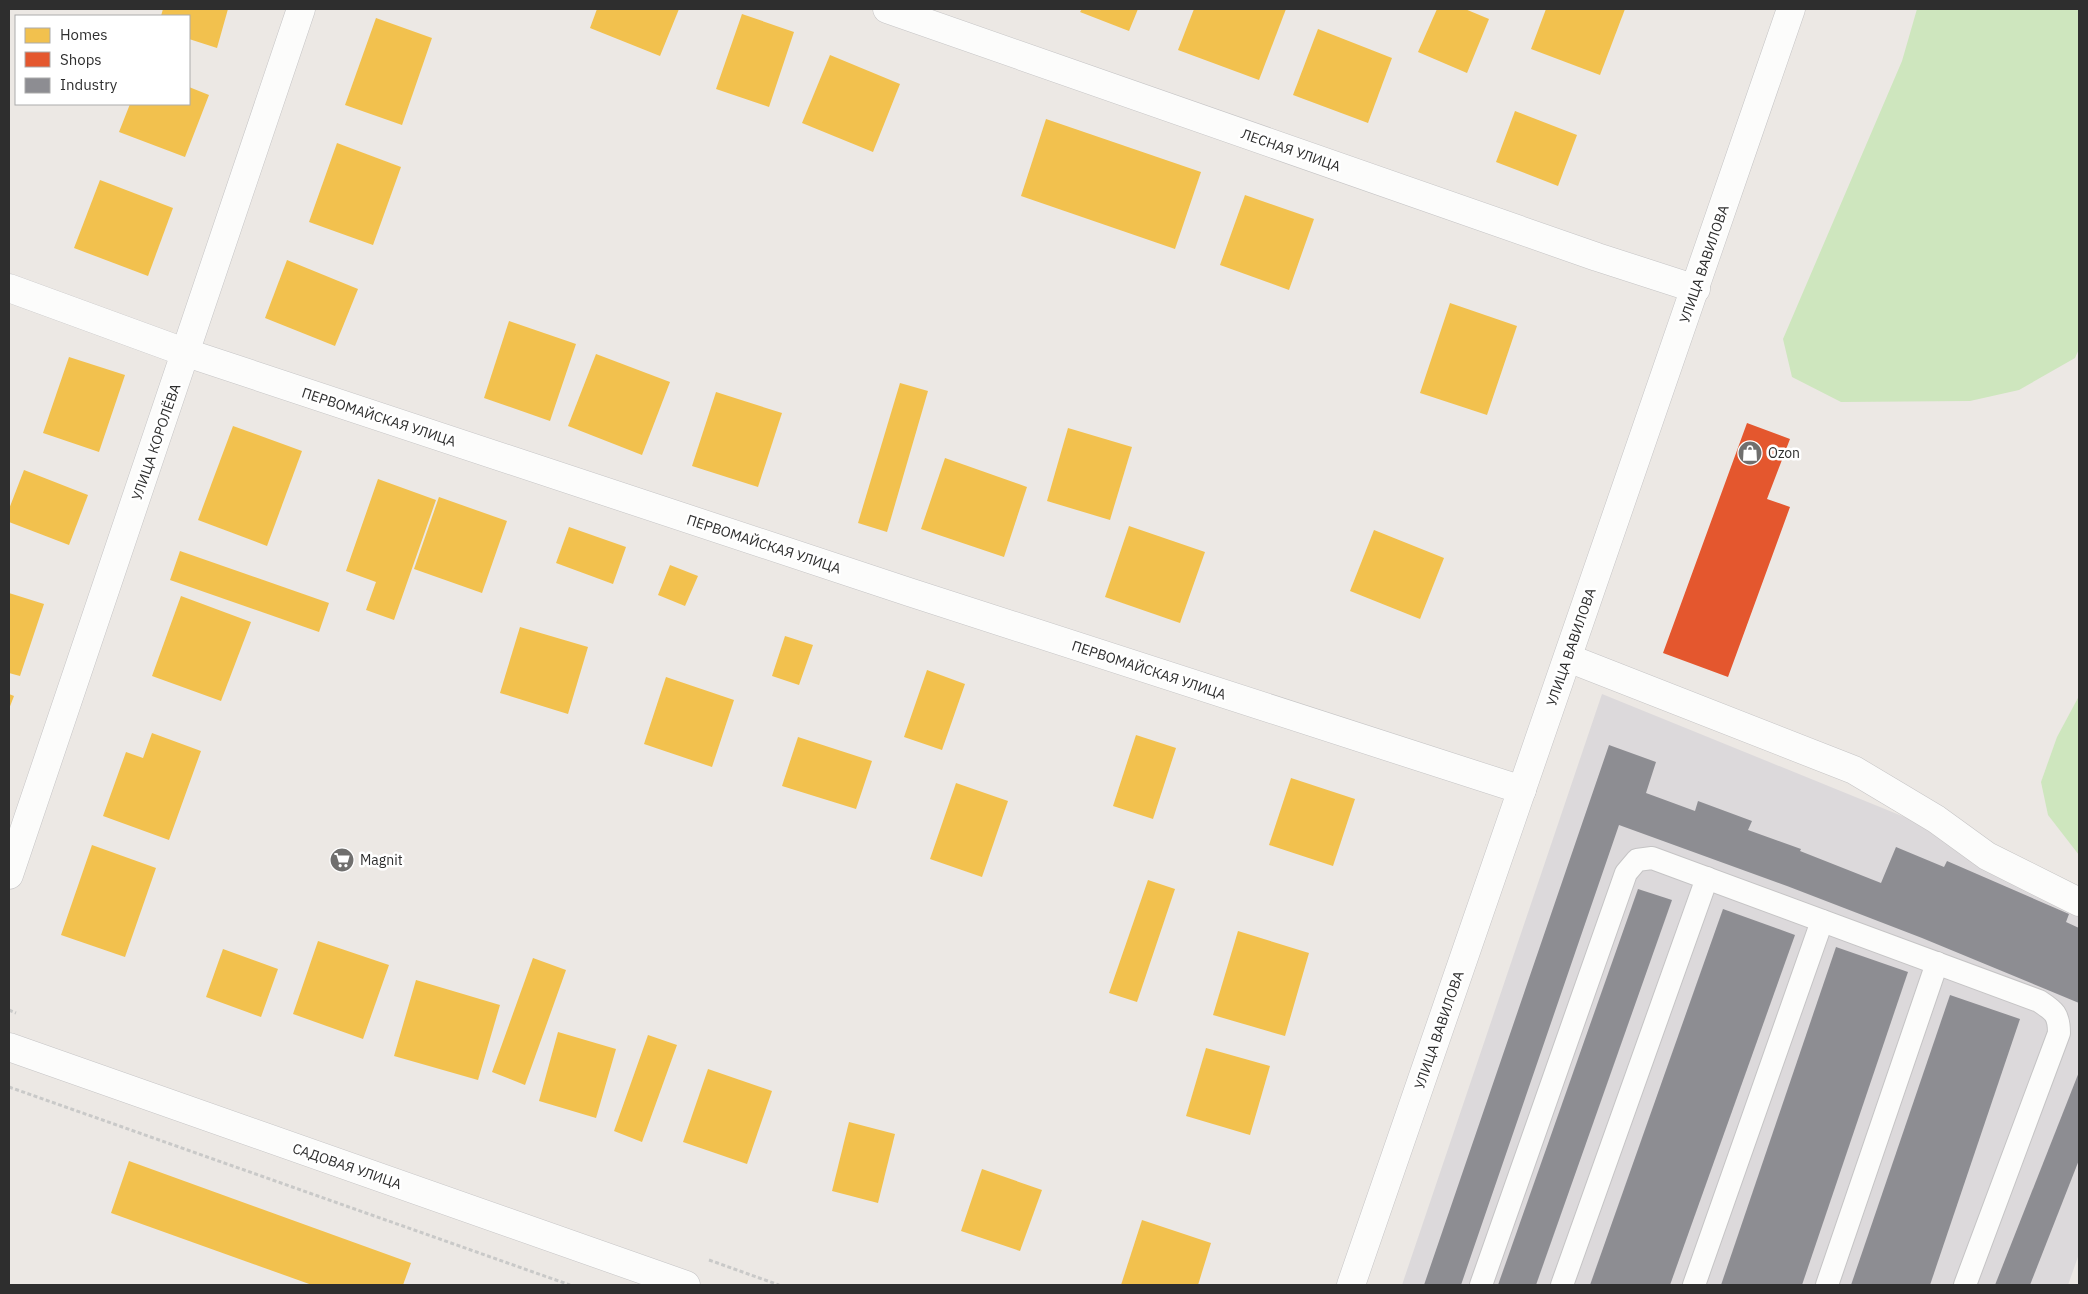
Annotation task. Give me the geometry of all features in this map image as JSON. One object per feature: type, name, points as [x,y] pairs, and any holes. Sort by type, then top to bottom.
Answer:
[{"type":"street","name":"УЛИЦА КОРОЛЁВА","points":[[9,875],[187,352],[301,9]]},
{"type":"street","name":"ЛЕСНАЯ УЛИЦА","points":[[887,9],[1597,257],[1696,289]]},
{"type":"street","name":"УЛИЦА ВАВИЛОВА","points":[[1351,1285],[1791,9]]},
{"type":"street","name":"ПЕРВОМАЙСКАЯ УЛИЦА","points":[[9,288],[187,352],[909,592],[1522,790]]},
{"type":"street","points":[[1568,658],[1854,770],[1936,820],[1987,856],[2079,902]]},
{"type":"street","name":"САДОВАЯ УЛИЦА","points":[[9,1046],[686,1285]]},
{"type":"lane","points":[[1481,1285],[1626,873],[1637,860],[1652,858],[2039,1001],[2053,1010],[2059,1020],[2060,1033],[1965,1285]]},
{"type":"lane","points":[[1562,1285],[1707,878]]},
{"type":"lane","points":[[1694,1285],[1822,921]]},
{"type":"lane","points":[[1827,1285],[1937,963]]},
{"type":"path","points":[[9,1087],[570,1285]]},
{"type":"shaded area","points":[[1602,694],[2079,888],[2079,1254],[2068,1285],[1402,1285]]},
{"type":"green space","points":[[1917,9],[2079,9],[2079,349],[2075,358],[2019,390],[1970,401],[1841,402],[1792,377],[1783,339],[1902,61]]},
{"type":"green space","points":[[2079,696],[2079,855],[2048,815],[2041,782],[2057,737]]},
{"type":"building: Homes","points":[[163,9],[228,9],[217,48],[190,39],[190,15],[161,15]]},
{"type":"building: Homes","points":[[597,9],[679,9],[660,56],[590,28]]},
{"type":"building: Homes","points":[[1082,9],[1138,9],[1129,31],[1080,12]]},
{"type":"building: Homes","points":[[1194,9],[1286,9],[1259,80],[1178,50]]},
{"type":"building: Homes","points":[[1437,9],[1465,9],[1489,19],[1467,73],[1418,52]]},
{"type":"building: Homes","points":[[1546,9],[1625,9],[1600,75],[1531,49]]},
{"type":"building: Homes","points":[[742,14],[794,32],[769,107],[716,89]]},
{"type":"building: Homes","points":[[376,18],[432,38],[402,125],[345,105]]},
{"type":"building: Homes","points":[[1318,29],[1392,58],[1368,123],[1293,95]]},
{"type":"building: Homes","points":[[830,55],[900,84],[873,152],[802,123]]},
{"type":"building: Homes","points":[[190,87],[209,95],[185,157],[119,132],[130,105],[190,105]]},
{"type":"building: Homes","points":[[1515,111],[1577,135],[1558,186],[1496,162]]},
{"type":"building: Homes","points":[[1046,119],[1201,172],[1175,249],[1021,196]]},
{"type":"building: Homes","points":[[337,143],[401,167],[373,245],[309,222]]},
{"type":"building: Homes","points":[[100,180],[173,208],[148,276],[74,248]]},
{"type":"building: Homes","points":[[1245,195],[1314,219],[1289,290],[1220,265]]},
{"type":"building: Homes","points":[[287,260],[358,289],[335,346],[265,318]]},
{"type":"building: Homes","points":[[1450,303],[1517,326],[1487,415],[1420,393]]},
{"type":"building: Homes","points":[[509,321],[576,344],[550,421],[484,398]]},
{"type":"building: Homes","points":[[596,354],[670,382],[642,455],[568,426]]},
{"type":"building: Homes","points":[[69,357],[125,375],[99,452],[43,433]]},
{"type":"building: Homes","points":[[900,383],[928,391],[887,532],[858,523]]},
{"type":"building: Homes","points":[[716,392],[782,413],[758,487],[692,466]]},
{"type":"building: Homes","points":[[233,426],[302,451],[267,546],[198,520]]},
{"type":"building: Homes","points":[[1068,428],[1132,447],[1110,520],[1047,501]]},
{"type":"building: Homes","points":[[945,458],[1027,487],[1004,557],[921,529]]},
{"type":"building: Homes","points":[[24,470],[88,495],[69,545],[9,522],[9,509]]},
{"type":"building: Homes","points":[[378,479],[436,500],[394,620],[366,610],[376,582],[346,571]]},
{"type":"building: Homes","points":[[439,497],[507,521],[482,593],[414,569]]},
{"type":"building: Homes","points":[[1129,526],[1205,552],[1180,623],[1105,597]]},
{"type":"building: Homes","points":[[569,527],[626,547],[613,584],[556,563]]},
{"type":"building: Homes","points":[[1374,530],[1444,558],[1420,619],[1350,591]]},
{"type":"building: Homes","points":[[180,551],[329,603],[319,632],[170,580]]},
{"type":"building: Homes","points":[[670,565],[698,576],[685,606],[658,595]]},
{"type":"building: Homes","points":[[9,593],[44,604],[20,676],[9,673]]},
{"type":"building: Homes","points":[[181,596],[251,622],[221,701],[152,676]]},
{"type":"building: Homes","points":[[520,627],[588,647],[568,714],[500,693]]},
{"type":"building: Homes","points":[[785,636],[813,645],[799,685],[772,676]]},
{"type":"building: Homes","points":[[927,670],[965,684],[942,750],[904,737]]},
{"type":"building: Homes","points":[[666,677],[734,700],[712,767],[644,744]]},
{"type":"building: Homes","points":[[9,694],[14,696],[9,709]]},
{"type":"building: Homes","points":[[152,733],[201,751],[169,840],[103,816],[126,752],[143,758]]},
{"type":"building: Homes","points":[[1136,735],[1176,748],[1153,819],[1113,806]]},
{"type":"building: Homes","points":[[798,737],[872,761],[856,809],[782,786]]},
{"type":"building: Homes","points":[[1291,778],[1355,799],[1333,866],[1269,845]]},
{"type":"building: Homes","points":[[956,783],[1008,801],[982,877],[930,859]]},
{"type":"building: Homes","points":[[92,845],[156,868],[125,957],[61,935]]},
{"type":"building: Homes","points":[[1148,880],[1175,889],[1137,1002],[1109,993]]},
{"type":"building: Homes","points":[[1238,931],[1309,953],[1285,1036],[1213,1015]]},
{"type":"building: Homes","points":[[318,941],[389,965],[363,1039],[293,1014]]},
{"type":"building: Homes","points":[[223,949],[278,969],[261,1017],[206,997]]},
{"type":"building: Homes","points":[[533,958],[566,970],[525,1085],[492,1072]]},
{"type":"building: Homes","points":[[416,980],[500,1005],[478,1080],[394,1056]]},
{"type":"building: Homes","points":[[558,1032],[616,1049],[596,1118],[539,1101]]},
{"type":"building: Homes","points":[[648,1035],[677,1045],[642,1142],[614,1131]]},
{"type":"building: Homes","points":[[1206,1048],[1270,1066],[1250,1135],[1186,1116]]},
{"type":"building: Homes","points":[[708,1069],[772,1091],[747,1164],[683,1142]]},
{"type":"building: Homes","points":[[849,1122],[895,1134],[878,1203],[832,1191]]},
{"type":"building: Homes","points":[[129,1161],[411,1263],[403,1285],[312,1285],[111,1213]]},
{"type":"building: Homes","points":[[982,1169],[1042,1190],[1020,1251],[961,1231]]},
{"type":"building: Homes","points":[[1142,1220],[1211,1243],[1198,1285],[1121,1285]]},
{"type":"building: Shops","points":[[1747,423],[1790,439],[1767,499],[1790,507],[1728,677],[1663,653]]},
{"type":"building: Industry","points":[[1609,745],[1656,762],[1646,793],[1695,811],[1698,801],[1752,821],[1748,830],[1801,849],[1800,851],[1881,883],[1896,847],[1944,867],[1947,861],[2069,914],[2066,922],[2079,928],[2079,1003],[1922,938],[1787,886],[1619,825],[1461,1285],[1424,1285]]},
{"type":"building: Industry","points":[[1638,889],[1672,900],[1536,1285],[1498,1285]]},
{"type":"building: Industry","points":[[1723,909],[1795,935],[1670,1285],[1590,1285]]},
{"type":"building: Industry","points":[[1836,947],[1908,972],[1802,1285],[1721,1285]]},
{"type":"building: Industry","points":[[1950,995],[2020,1019],[1930,1285],[1851,1285]]},
{"type":"building: Industry","points":[[2079,1072],[2079,1160],[2030,1285],[1995,1285]]},
{"type":"place","name":"Ozon","points":[[1750,453]]},
{"type":"place","name":"Magnit","points":[[342,860]]}]
